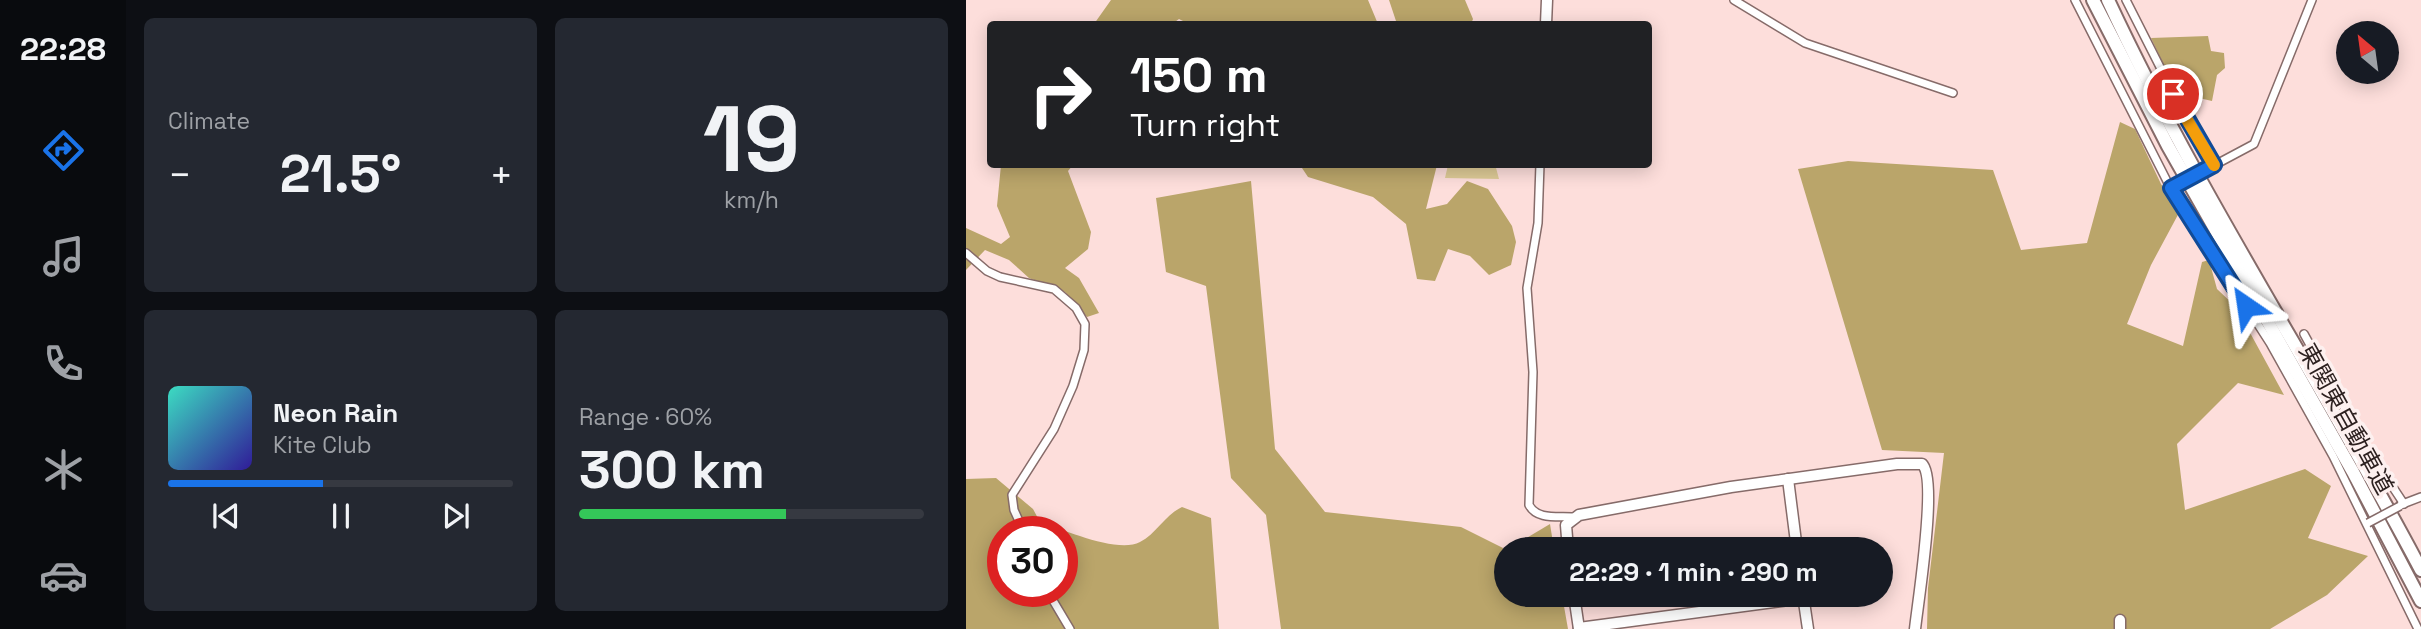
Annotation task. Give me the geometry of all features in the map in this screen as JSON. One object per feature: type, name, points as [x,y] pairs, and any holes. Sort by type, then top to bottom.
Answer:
[{"type":"highway","name":"東関東自動車道","points":[[2093,0],[2162,135],[2353,472],[2421,601]]},
{"type":"highway","name":"東関東自動車道","points":[[2108,0],[2181,142],[2366,466],[2421,570]]},
{"type":"street","points":[[1546,21],[1547,0]]},
{"type":"street","points":[[1734,0],[1805,43],[1953,93]]},
{"type":"street","points":[[2075,0],[2174,187],[2281,362],[2333,456],[2418,629]]},
{"type":"street","points":[[2126,0],[2211,167]]},
{"type":"street","points":[[2174,187],[2255,144],[2312,0]]},
{"type":"street","points":[[1540,168],[1538,223],[1527,288],[1533,372],[1529,505],[1533,512],[1542,516],[1572,517],[1731,486],[1915,463],[1926,468],[1930,499],[1915,629]]},
{"type":"street","points":[[966,253],[987,271],[1000,277],[1055,289],[1076,308],[1085,324],[1084,350],[1068,397],[1054,429],[1012,495],[1017,516]]},
{"type":"street","points":[[2304,334],[2365,445],[2402,505]]},
{"type":"street","points":[[1788,479],[1795,537]]},
{"type":"street","points":[[2367,524],[2421,497]]},
{"type":"street","points":[[1567,537],[1566,525],[1572,517]]},
{"type":"street","points":[[1057,607],[1070,629]]},
{"type":"street","points":[[1576,607],[1579,628],[1727,607]]},
{"type":"street","points":[[1805,607],[1808,629]]},
{"type":"shaded area","points":[[1111,0],[1368,0],[1377,21],[1179,19],[1096,21]]},
{"type":"shaded area","points":[[1389,0],[1465,0],[1473,19],[1472,21],[1396,21]]},
{"type":"shaded area","points":[[2208,36],[2211,51],[2224,53],[2225,68],[2217,75],[2212,101],[2177,93],[2151,38]]},
{"type":"shaded area","points":[[2120,122],[2135,129],[2161,184],[2180,211],[2151,265],[2127,324],[2183,346],[2202,262],[2209,260],[2217,289],[2236,307],[2284,395],[2238,383],[2177,444],[2185,510],[2305,469],[2331,486],[2308,538],[2368,556],[2327,595],[2270,629],[1927,629],[1928,588],[1944,453],[1882,450],[1798,169],[1848,161],[1993,170],[2021,250],[2087,243]]},
{"type":"shaded area","points":[[1001,168],[1070,168],[1068,171],[1091,232],[1088,249],[1065,268],[1079,278],[1099,313],[1087,317],[1065,292],[1029,278],[1009,260],[985,250],[966,270],[966,228],[1001,244],[1010,237],[997,206]]},
{"type":"shaded area","points":[[1302,168],[1436,168],[1426,209],[1447,204],[1467,181],[1488,189],[1512,226],[1516,242],[1511,265],[1489,275],[1470,256],[1448,249],[1435,281],[1417,279],[1406,224],[1373,197],[1308,177]]},
{"type":"shaded area","points":[[1447,168],[1496,168],[1499,179],[1445,178]]},
{"type":"shaded area","points":[[1251,181],[1275,449],[1325,512],[1461,527],[1494,544],[1494,607],[1564,607],[1568,629],[1281,629],[1266,515],[1231,478],[1206,286],[1166,272],[1156,198]]},
{"type":"shaded area","points":[[996,478],[1033,509],[1037,516],[987,516],[987,607],[1078,607],[1078,535],[1105,543],[1130,545],[1151,534],[1182,507],[1211,518],[1219,629],[966,629],[966,479]]},
{"type":"shaded area","points":[[1550,524],[1552,537],[1528,537]]},
{"type":"slow traffic","points":[[2186,118],[2214,165]]},
{"type":"route","points":[[2173,94],[2214,165],[2171,188],[2246,306]]}]
